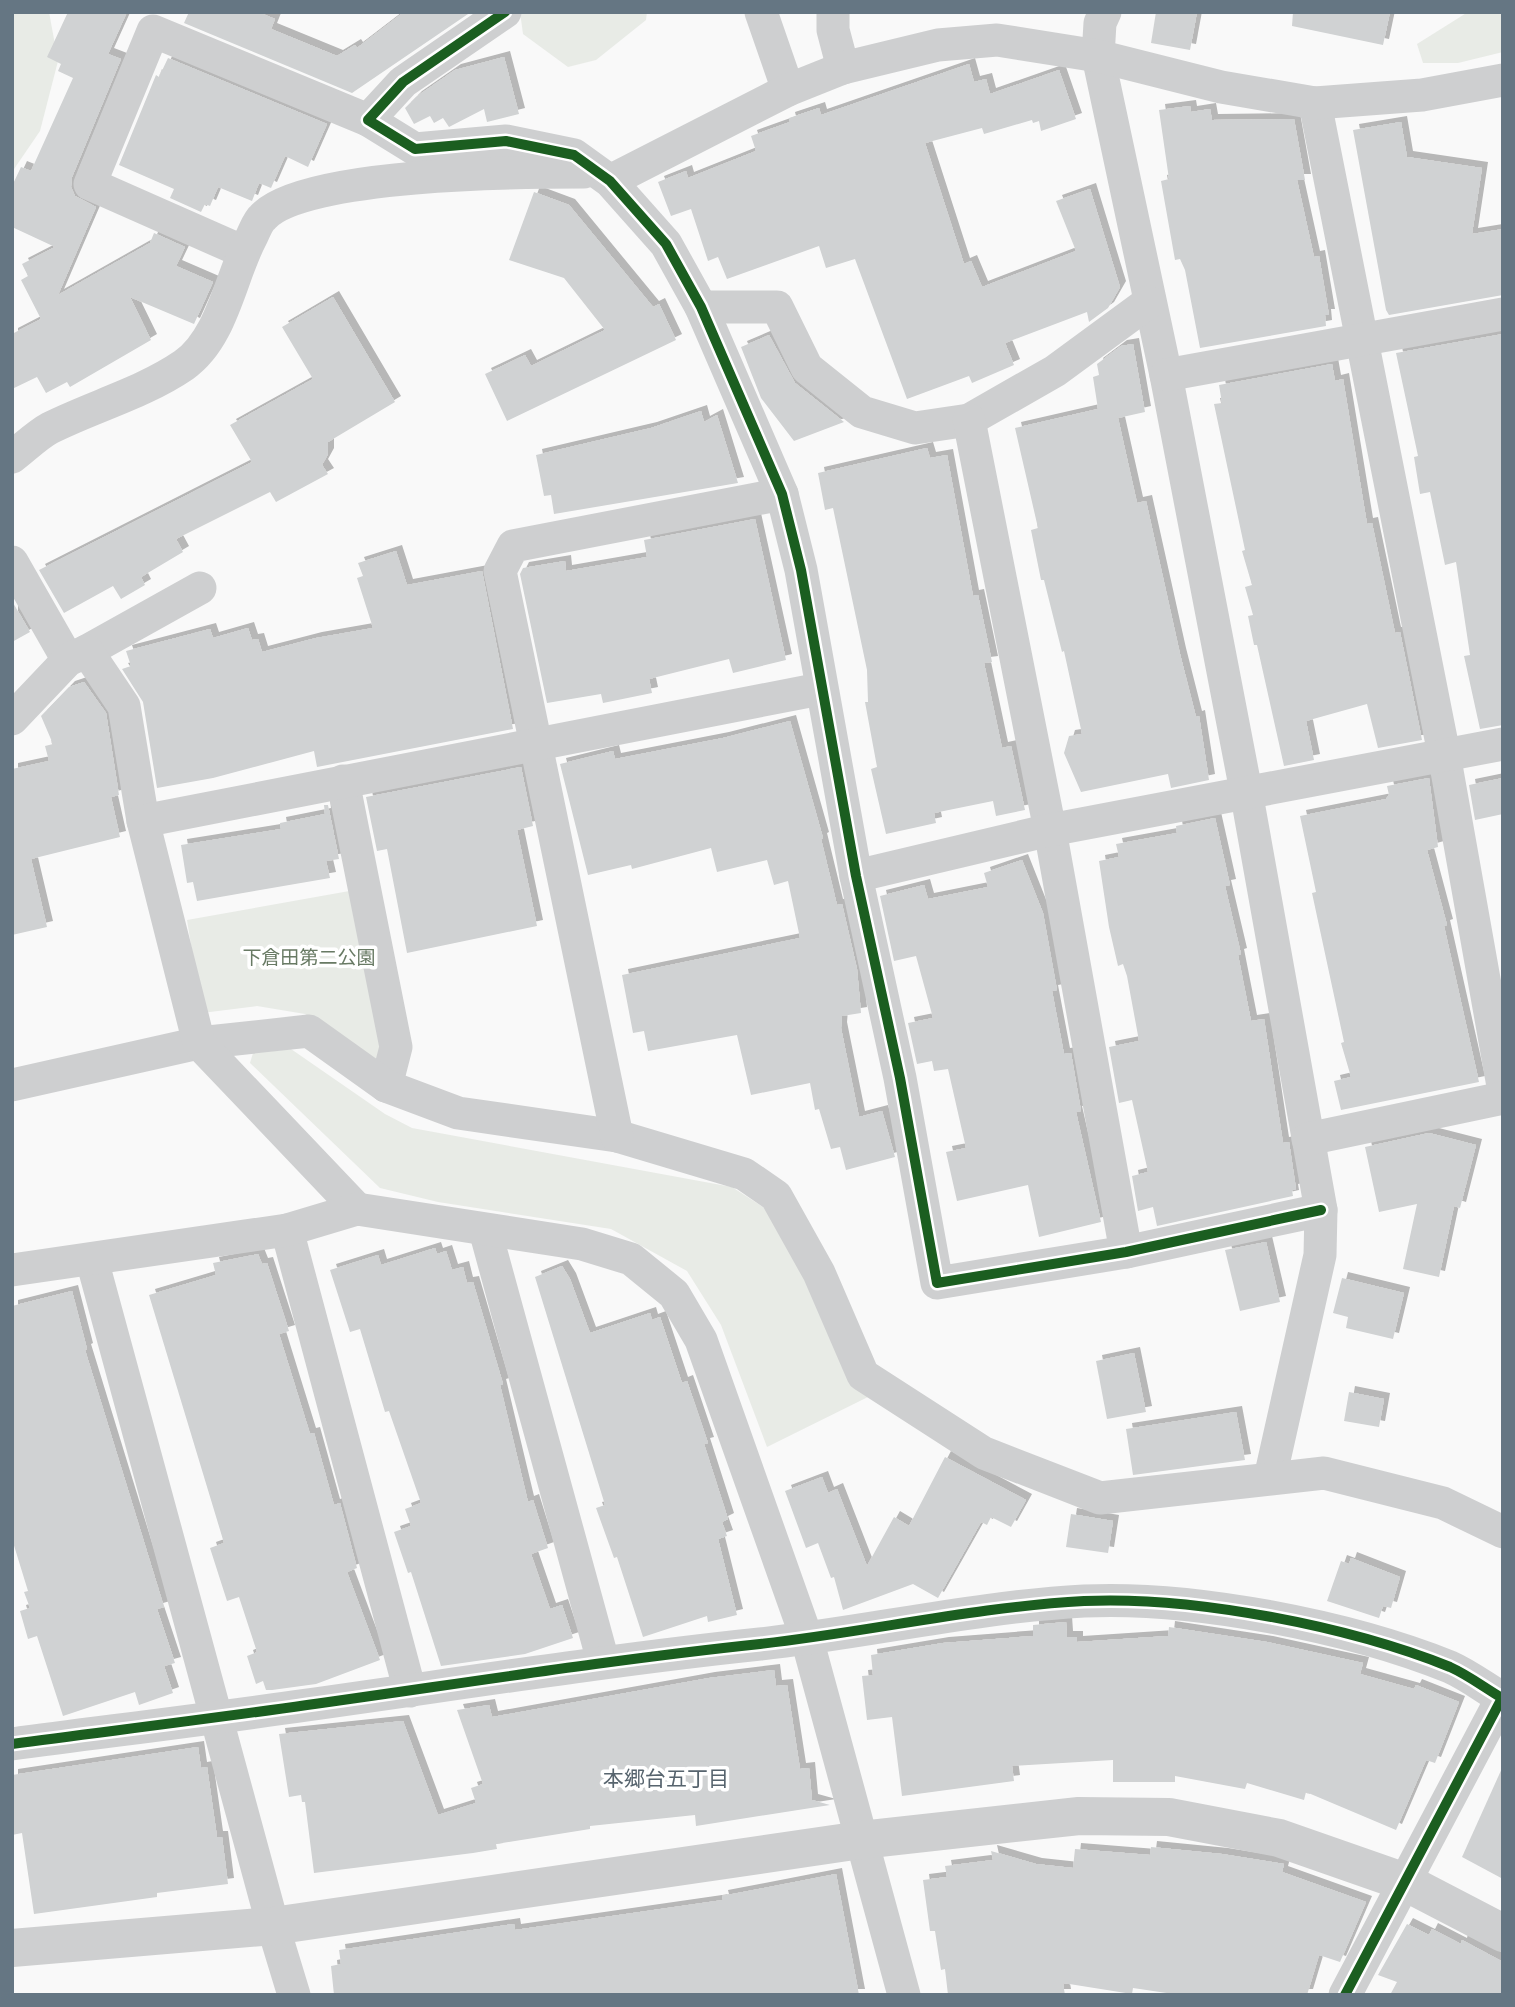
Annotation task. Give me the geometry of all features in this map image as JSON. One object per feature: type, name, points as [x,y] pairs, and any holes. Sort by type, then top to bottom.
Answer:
[{"type":"street","points":[[368,120],[403,82],[505,12]]},
{"type":"street","points":[[761,12],[788,90]]},
{"type":"street","points":[[833,12],[833,30],[843,68]]},
{"type":"street","points":[[1105,12],[1100,23],[1098,56],[1166,375],[1246,791],[1321,1210],[1320,1255],[1270,1478]]},
{"type":"street","points":[[244,252],[90,184],[153,30],[368,120],[415,149],[506,141],[574,155],[603,176],[666,244],[701,307],[782,494],[801,570],[820,689],[856,876],[900,1078],[937,1283],[1126,1252],[1321,1210]]},
{"type":"street","points":[[12,457],[48,429],[110,403],[185,364],[209,337],[244,252],[263,216],[291,200],[332,187],[507,171],[603,176],[788,90],[843,68],[938,45],[997,40],[1098,56],[1221,88],[1315,103],[1422,94],[1503,80]]},
{"type":"street","points":[[1315,103],[1359,339],[1444,754],[1503,1086]]},
{"type":"street","points":[[701,307],[777,307],[807,368],[862,412],[915,428],[969,420],[1055,371],[1149,302]]},
{"type":"street","points":[[1166,375],[1503,314]]},
{"type":"street","points":[[969,420],[1049,830],[1126,1252]]},
{"type":"street","points":[[617,1136],[500,571],[513,546],[782,494]]},
{"type":"street","points":[[12,562],[78,656],[124,706],[143,821],[200,1043],[357,1209]]},
{"type":"street","points":[[12,719],[78,656],[200,588]]},
{"type":"street","points":[[143,821],[820,689]]},
{"type":"street","points":[[856,876],[1049,830],[1503,744]]},
{"type":"street","points":[[342,781],[396,1047],[386,1086]]},
{"type":"street","points":[[12,1085],[200,1043],[309,1031],[386,1086],[458,1113],[617,1136],[744,1174],[776,1196],[819,1273],[863,1375],[984,1453],[1100,1498],[1324,1473],[1443,1503],[1503,1532]]},
{"type":"street","points":[[1308,1139],[1503,1098]]},
{"type":"street","points":[[12,1269],[287,1230],[357,1209],[582,1244],[631,1259],[674,1294],[701,1340],[807,1639],[904,1995]]},
{"type":"street","points":[[287,1230],[410,1690]]},
{"type":"street","points":[[485,1230],[603,1661]]},
{"type":"street","points":[[92,1259],[294,1995]]},
{"type":"street","points":[[14,1736],[216,1718],[603,1661],[807,1639],[957,1615],[1086,1601],[1177,1605],[1360,1636],[1454,1669],[1502,1698],[1345,1995]]},
{"type":"street","points":[[12,1948],[273,1926],[861,1840],[1079,1815],[1169,1816],[1279,1838],[1405,1882],[1503,1934]]},
{"type":"green space","points":[[12,12],[49,12],[58,61],[40,131],[12,172]]},
{"type":"green space","points":[[520,12],[647,12],[646,20],[596,60],[568,67],[523,34]]},
{"type":"green space","points":[[1468,12],[1503,12],[1503,52],[1458,63],[1423,63],[1417,44]]},
{"type":"green space","name":"下倉田第二公園","points":[[355,890],[383,1048],[380,1066],[305,1014],[257,1006],[202,1013],[187,920]]},
{"type":"green space","points":[[291,1049],[385,1114],[412,1128],[732,1187],[763,1207],[805,1259],[872,1395],[767,1447],[721,1325],[687,1271],[611,1229],[438,1202],[380,1188],[250,1063],[253,1053]]},
{"type":"building","points":[[68,12],[127,12],[108,54],[121,59],[72,177],[71,187],[75,196],[96,207],[58,295],[150,243],[154,233],[185,247],[176,266],[213,282],[194,324],[130,297],[151,340],[70,387],[67,382],[46,393],[37,377],[12,389],[12,334],[41,319],[21,280],[28,276],[22,264],[55,247],[12,227],[12,186],[21,167],[31,171],[73,78],[58,71],[61,64],[47,57]]},
{"type":"building","points":[[189,12],[258,12],[275,19],[271,29],[337,56],[355,45],[357,48],[404,12],[471,12],[352,93],[184,23]]},
{"type":"building","points":[[1156,12],[1197,12],[1190,50],[1151,43]]},
{"type":"building","points":[[1293,12],[1390,12],[1383,45],[1292,26]]},
{"type":"building","points":[[504,57],[519,114],[487,122],[484,109],[449,127],[443,118],[434,123],[430,116],[414,124],[405,108],[416,97],[455,70]]},
{"type":"building","points":[[168,58],[327,124],[308,167],[285,156],[271,188],[259,183],[252,201],[218,187],[210,206],[205,204],[201,212],[170,198],[174,189],[119,165],[156,75],[159,77]]},
{"type":"building","points":[[969,64],[974,82],[986,79],[990,94],[1059,70],[1076,119],[1041,131],[1039,121],[1033,123],[1032,120],[984,134],[982,128],[925,143],[964,264],[971,261],[982,287],[1076,251],[1056,201],[1090,189],[1120,287],[1108,308],[1089,322],[1087,312],[1005,343],[1014,365],[972,383],[969,376],[907,399],[855,259],[826,268],[819,246],[727,279],[718,257],[708,261],[691,209],[671,216],[658,182],[686,171],[688,178],[756,151],[751,136],[790,122],[789,118],[819,108],[821,115]]},
{"type":"building","points":[[1190,106],[1191,112],[1210,109],[1212,120],[1294,119],[1305,180],[1297,180],[1314,257],[1319,256],[1329,315],[1325,315],[1326,326],[1200,348],[1185,270],[1180,259],[1175,260],[1161,181],[1169,179],[1159,110]]},
{"type":"building","points":[[1401,122],[1407,157],[1482,168],[1472,234],[1503,229],[1503,295],[1389,315],[1386,310],[1353,130]]},
{"type":"building","points":[[534,192],[569,205],[653,307],[659,304],[676,340],[507,421],[485,374],[525,355],[531,366],[605,330],[564,278],[509,260]]},
{"type":"building","points":[[333,297],[395,402],[328,442],[328,454],[322,465],[328,474],[276,502],[270,492],[176,539],[183,552],[141,577],[145,585],[121,599],[113,586],[64,613],[39,570],[252,462],[230,425],[313,379],[282,327]]},
{"type":"building","points":[[1503,334],[1503,725],[1480,729],[1464,656],[1470,655],[1456,562],[1445,565],[1430,492],[1420,494],[1414,457],[1418,456],[1396,353]]},
{"type":"building","points":[[769,335],[795,383],[844,422],[794,441],[761,398],[741,347]]},
{"type":"building","points":[[1133,344],[1145,412],[1118,418],[1137,503],[1146,501],[1180,654],[1196,717],[1199,716],[1209,780],[1171,788],[1168,774],[1081,792],[1064,753],[1069,736],[1082,734],[1064,651],[1062,652],[1044,580],[1041,580],[1031,530],[1038,528],[1015,428],[1098,409],[1093,377],[1099,375],[1097,364],[1121,346]]},
{"type":"building","points":[[1332,364],[1335,381],[1343,379],[1367,524],[1372,523],[1395,633],[1400,632],[1422,740],[1378,748],[1367,704],[1306,721],[1314,760],[1284,766],[1248,616],[1253,615],[1245,587],[1252,585],[1242,551],[1245,550],[1214,404],[1222,403],[1219,385]]},
{"type":"building","points":[[701,411],[704,422],[717,415],[738,483],[554,514],[551,495],[544,496],[536,455],[651,428]]},
{"type":"building","points":[[927,448],[930,458],[947,455],[973,596],[978,595],[992,662],[984,663],[1002,748],[1011,746],[1025,810],[996,816],[993,801],[934,813],[936,823],[886,834],[871,769],[877,767],[865,702],[868,702],[867,670],[833,508],[825,510],[818,473]]},
{"type":"building","points":[[755,519],[786,660],[733,673],[729,659],[649,679],[652,693],[603,703],[601,694],[547,703],[520,574],[523,568],[565,561],[566,571],[647,557],[644,540]]},
{"type":"building","points":[[396,551],[407,585],[482,571],[513,729],[317,767],[314,751],[213,778],[157,788],[143,702],[122,669],[131,666],[126,651],[210,629],[213,638],[248,628],[252,640],[258,639],[262,652],[316,638],[373,628],[357,578],[363,576],[358,563]]},
{"type":"building","points":[[12,601],[30,632],[12,642]]},
{"type":"building","points":[[84,682],[106,713],[119,795],[111,797],[120,837],[31,859],[47,927],[12,935],[12,769],[49,761],[45,746],[53,744],[41,716],[69,687]]},
{"type":"building","points":[[790,721],[823,838],[821,839],[837,905],[842,904],[857,969],[861,1013],[842,1016],[841,1028],[859,1117],[882,1111],[895,1157],[846,1170],[840,1147],[831,1149],[819,1109],[815,1110],[810,1083],[751,1095],[737,1035],[648,1051],[644,1031],[633,1033],[622,975],[800,938],[788,881],[774,885],[767,860],[717,872],[711,848],[632,869],[631,865],[588,875],[560,764],[613,751],[615,759],[723,738]]},
{"type":"building","points":[[521,767],[533,826],[517,830],[537,926],[407,953],[387,849],[377,851],[366,797]]},
{"type":"building","points":[[1429,778],[1438,847],[1427,850],[1447,925],[1444,926],[1479,1082],[1341,1110],[1334,1081],[1351,1077],[1341,1043],[1344,1042],[1312,893],[1316,892],[1300,816],[1386,799],[1389,795],[1387,786]]},
{"type":"building","points":[[1503,778],[1503,814],[1475,820],[1469,785]]},
{"type":"building","points":[[324,805],[328,805],[339,859],[326,861],[330,878],[197,901],[193,882],[187,883],[181,845],[281,829],[280,823],[325,814]]},
{"type":"building","points":[[1215,818],[1230,885],[1225,886],[1241,954],[1238,955],[1251,1021],[1264,1019],[1283,1143],[1289,1142],[1296,1189],[1292,1190],[1293,1196],[1157,1226],[1153,1207],[1138,1211],[1132,1176],[1148,1172],[1132,1100],[1119,1103],[1109,1047],[1139,1041],[1127,976],[1123,964],[1118,966],[1109,927],[1099,861],[1119,857],[1116,844],[1177,833],[1176,826]]},
{"type":"building","points":[[1022,860],[1043,913],[1057,990],[1052,991],[1064,1054],[1071,1053],[1081,1111],[1076,1112],[1101,1222],[1039,1237],[1028,1185],[957,1201],[946,1152],[966,1148],[948,1069],[934,1071],[932,1061],[917,1064],[908,1023],[933,1018],[916,956],[894,961],[880,896],[924,885],[928,899],[988,887],[984,873]]},
{"type":"building","points":[[1429,1133],[1476,1145],[1460,1208],[1454,1206],[1439,1277],[1403,1269],[1417,1204],[1379,1212],[1365,1147]]},
{"type":"building","points":[[1266,1242],[1280,1302],[1240,1311],[1225,1250]]},
{"type":"building","points":[[435,1248],[437,1254],[446,1251],[452,1270],[463,1267],[467,1283],[473,1282],[503,1384],[500,1385],[528,1502],[533,1500],[548,1548],[531,1554],[550,1609],[562,1605],[573,1638],[525,1654],[441,1666],[411,1572],[408,1573],[394,1532],[411,1526],[405,1509],[421,1503],[389,1411],[385,1412],[360,1329],[350,1332],[330,1270],[378,1255],[381,1265]]},
{"type":"building","points":[[258,1254],[262,1264],[267,1263],[289,1331],[279,1334],[310,1434],[314,1433],[334,1505],[340,1503],[357,1568],[347,1572],[380,1660],[316,1684],[272,1690],[266,1690],[263,1681],[256,1684],[247,1656],[257,1652],[239,1597],[227,1601],[210,1548],[224,1543],[149,1295],[216,1275],[213,1263]]},
{"type":"building","points":[[562,1266],[570,1279],[590,1333],[650,1313],[652,1320],[660,1317],[682,1383],[687,1381],[708,1443],[704,1444],[728,1519],[722,1522],[727,1536],[718,1539],[737,1615],[708,1622],[707,1616],[643,1637],[617,1557],[614,1558],[596,1508],[605,1505],[535,1277]]},
{"type":"building","points":[[1342,1278],[1404,1293],[1393,1339],[1346,1328],[1348,1317],[1333,1313]]},
{"type":"building","points":[[72,1291],[87,1349],[85,1350],[164,1607],[157,1609],[175,1663],[164,1666],[173,1693],[139,1705],[135,1692],[63,1716],[37,1636],[28,1639],[20,1611],[30,1608],[24,1592],[28,1591],[12,1539],[12,1306]]},
{"type":"building","points":[[1134,1353],[1146,1412],[1107,1419],[1096,1361]]},
{"type":"building","points":[[1349,1392],[1384,1399],[1379,1427],[1344,1421]]},
{"type":"building","points":[[1236,1412],[1245,1460],[1133,1475],[1126,1429]]},
{"type":"building","points":[[945,1457],[1026,1500],[1011,1527],[991,1517],[987,1525],[981,1522],[938,1598],[913,1584],[843,1610],[834,1577],[831,1578],[818,1543],[806,1548],[785,1491],[822,1477],[828,1493],[837,1489],[867,1566],[894,1517],[909,1526]]},
{"type":"building","points":[[1071,1514],[1113,1521],[1108,1553],[1066,1547]]},
{"type":"building","points":[[1351,1558],[1400,1577],[1391,1608],[1383,1606],[1379,1618],[1327,1601],[1341,1561],[1349,1564]]},
{"type":"building","points":[[1066,1622],[1067,1637],[1077,1637],[1077,1642],[1168,1636],[1169,1627],[1267,1642],[1363,1663],[1360,1674],[1414,1689],[1416,1685],[1459,1702],[1435,1763],[1426,1760],[1396,1830],[1306,1792],[1304,1800],[1247,1783],[1245,1789],[1175,1776],[1175,1782],[1113,1782],[1113,1760],[1012,1766],[1014,1781],[902,1796],[892,1717],[867,1720],[862,1676],[873,1675],[871,1655],[943,1643],[1033,1636],[1033,1625]]},
{"type":"building","points":[[774,1670],[776,1686],[787,1685],[800,1769],[809,1768],[812,1800],[830,1805],[696,1826],[695,1815],[590,1826],[590,1829],[496,1844],[497,1849],[314,1873],[305,1802],[302,1802],[301,1795],[289,1797],[279,1734],[403,1721],[438,1815],[476,1803],[471,1788],[483,1784],[457,1710],[489,1705],[492,1717],[709,1678]]},
{"type":"building","points":[[198,1747],[201,1768],[207,1767],[217,1837],[222,1837],[228,1884],[34,1914],[22,1833],[12,1835],[12,1775]]},
{"type":"building","points":[[1503,1766],[1503,1879],[1462,1857]]},
{"type":"building","points":[[1151,1847],[1284,1864],[1282,1872],[1366,1902],[1340,1962],[1319,1955],[1307,1995],[1180,1995],[1133,1988],[1132,1994],[1063,1983],[1065,1995],[948,1995],[945,1969],[941,1970],[935,1931],[930,1931],[923,1880],[947,1877],[945,1866],[993,1860],[991,1851],[1036,1864],[1073,1868],[1075,1849],[1150,1855]]},
{"type":"building","points":[[836,1874],[859,1995],[334,1995],[331,1966],[341,1964],[339,1950],[514,1924],[515,1930],[723,1900],[722,1896]]},
{"type":"building","points":[[1407,1924],[1429,1935],[1432,1929],[1461,1944],[1462,1940],[1503,1962],[1503,1995],[1390,1995],[1397,1982],[1378,1975]]},
{"type":"cycle path","points":[[505,12],[403,82],[368,120],[415,149],[506,141],[574,155],[610,181],[666,244],[701,307],[782,494],[801,570],[856,876],[900,1078],[937,1283],[1126,1252],[1321,1210]]},
{"type":"cycle path","points":[[12,1744],[1043,1604],[1084,1601],[1173,1603],[1270,1617],[1410,1652],[1457,1670],[1502,1698],[1345,1995]]},
{"type":"district","name":"本郷台五丁目","points":[[666,1779]]}]
